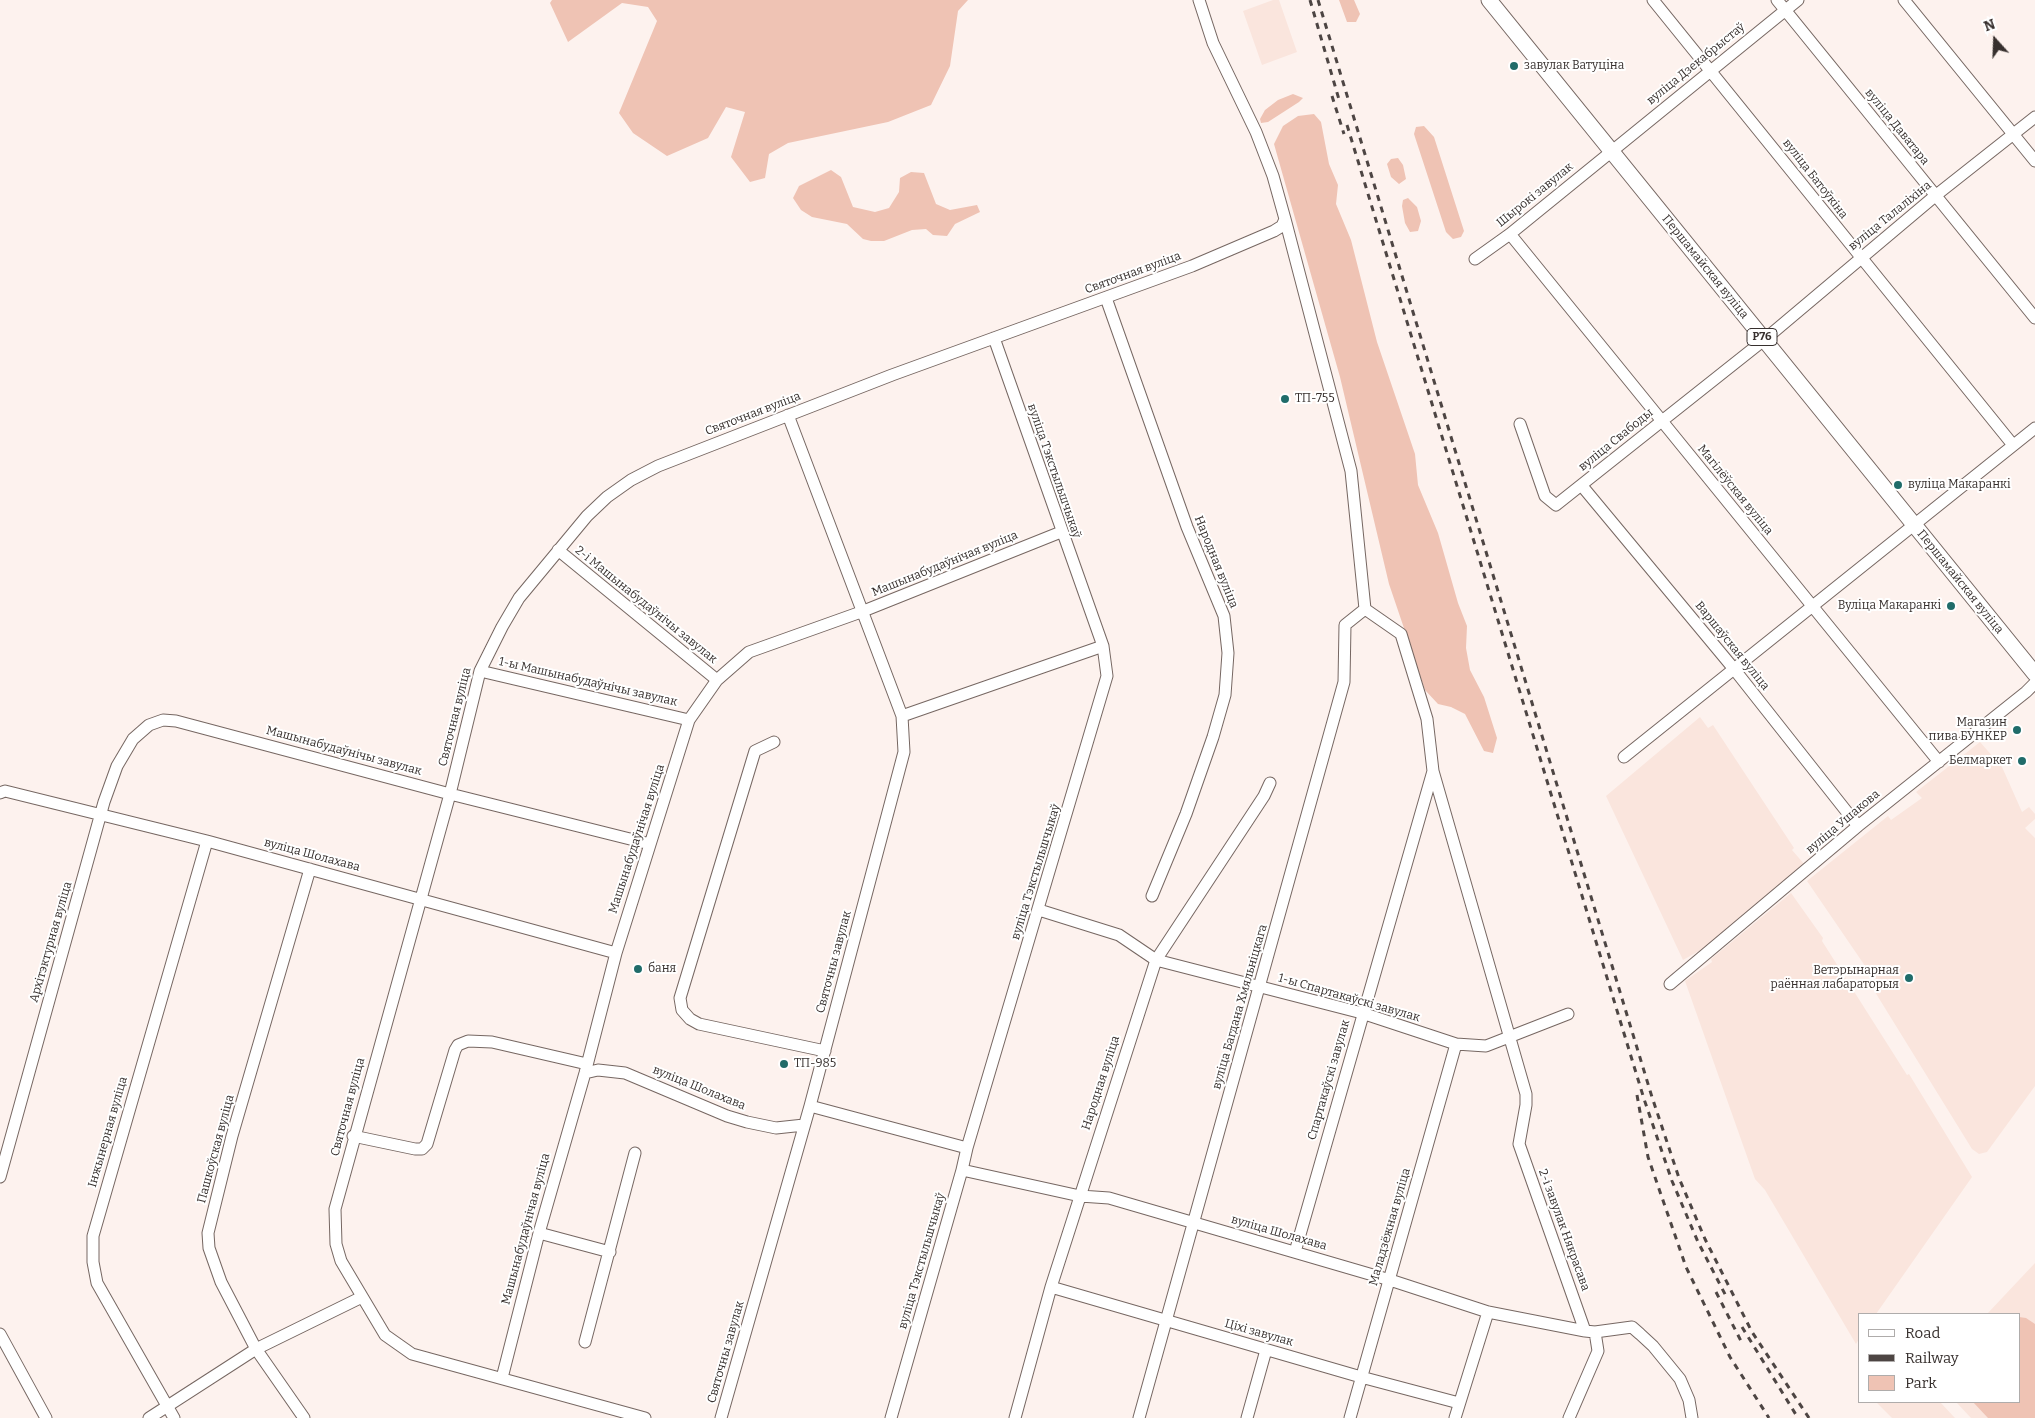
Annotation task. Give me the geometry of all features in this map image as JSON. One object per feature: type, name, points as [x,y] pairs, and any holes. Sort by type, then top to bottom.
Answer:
[{"type":"main road","name":"Першамайская вуліца","points":[[1489,0],[2035,674]]},
{"type":"street","points":[[1199,0],[1213,43],[1256,132],[1273,176],[1351,471],[1365,609],[1402,634],[1427,719],[1433,771]]},
{"type":"street","name":"вуліца Батоўкіна","points":[[1653,0],[2013,445]]},
{"type":"street","name":"вуліца Даватара","points":[[1777,0],[2035,318]]},
{"type":"street","name":"вуліца Дзекабрыстаў","points":[[1611,150],[1798,0]]},
{"type":"street","points":[[1904,0],[2035,161]]},
{"type":"street","name":"вуліца Талаліхіна","points":[[1764,340],[1935,196],[2035,116]]},
{"type":"street","name":"Шырокі завулак","points":[[1474,259],[1510,234],[1611,150]]},
{"type":"street","name":"Святочная вуліца","points":[[645,1418],[620,1415],[502,1378],[412,1354],[385,1335],[341,1261],[336,1244],[334,1230],[335,1209],[354,1136],[450,794],[480,671],[502,627],[520,598],[558,550],[600,503],[631,480],[658,466],[788,415],[1212,257],[1274,232],[1285,219]]},
{"type":"street","name":"Магілёўская вуліца","points":[[1510,234],[1939,762]]},
{"type":"street","name":"Народная вуліца","points":[[1106,298],[1187,528],[1224,616],[1228,653],[1225,695],[1212,737],[1186,814],[1152,896]]},
{"type":"street","name":"вуліца Тэкстыльшчыкаў","points":[[891,1418],[967,1148],[1107,676],[1103,646],[1061,532],[994,338]]},
{"type":"street","name":"вуліца Свабоды","points":[[1520,424],[1545,496],[1556,504],[1582,486],[1764,340]]},
{"type":"street","name":"Святочны завулак","points":[[721,1418],[810,1106],[904,752],[902,716],[788,415]]},
{"type":"street","points":[[1624,757],[2035,428]]},
{"type":"street","name":"Варшаўская вуліца","points":[[1582,486],[1734,669],[1858,826]]},
{"type":"street","name":"Машынабудаўнічая вуліца","points":[[502,1378],[539,1232],[586,1069],[616,953],[689,720],[717,680],[749,652],[862,612],[1061,532]]},
{"type":"street","name":"2-і Машынабудаўнічы завулак","points":[[558,550],[717,680]]},
{"type":"street","name":"вуліца Багдана Хмяльніцкага","points":[[1139,1418],[1192,1223],[1261,987],[1344,682],[1345,625],[1365,609]]},
{"type":"street","points":[[902,716],[1103,646]]},
{"type":"street","name":"1-ы Машынабудаўнічы завулак","points":[[480,671],[689,720]]},
{"type":"street","name":"вуліца Ушакова","points":[[1670,984],[1858,826],[2035,683]]},
{"type":"street","name":"Машынабудаўнічы завулак","points":[[149,725],[163,720],[176,721],[450,794],[650,844]]},
{"type":"street","name":"Архітэктурная вуліца","points":[[0,1177],[100,816],[117,766],[133,739],[149,725]]},
{"type":"street","points":[[774,742],[755,751],[680,998],[682,1010],[690,1019],[699,1024],[825,1051]]},
{"type":"street","name":"Спартакаўскі завулак","points":[[1295,1252],[1362,1013],[1433,771]]},
{"type":"street","name":"2-і завулак Някрасава","points":[[1433,771],[1526,1094],[1519,1144],[1598,1351],[1569,1418]]},
{"type":"street","name":"Народная вуліца","points":[[1015,1418],[1080,1196],[1156,960],[1264,796],[1270,783]]},
{"type":"street","name":"вуліца Шолахава","points":[[0,793],[6,791],[100,816],[207,841],[421,898],[616,953]]},
{"type":"street","name":"Інжынерная вуліца","points":[[174,1418],[97,1283],[92,1262],[93,1236],[207,841]]},
{"type":"street","name":"Пашкоўская вуліца","points":[[304,1418],[256,1349],[213,1264],[208,1233],[232,1136],[310,869]]},
{"type":"street","name":"1-ы Спартакаўскі завулак","points":[[1039,910],[1119,935],[1156,960],[1362,1013],[1456,1044],[1486,1046],[1568,1014]]},
{"type":"street","name":"вуліца Шолахава","points":[[354,1136],[422,1149],[427,1144],[455,1050],[458,1045],[468,1041],[492,1042],[586,1069],[625,1073],[727,1116],[747,1122],[776,1128],[804,1125]]},
{"type":"street","name":"Маладзёжная вуліца","points":[[1350,1418],[1456,1044]]},
{"type":"street","points":[[810,1106],[967,1148]]},
{"type":"street","points":[[585,1342],[635,1153]]},
{"type":"street","name":"вуліца Шолахава","points":[[962,1170],[1080,1196],[1109,1198],[1390,1280],[1488,1312],[1590,1332],[1632,1327],[1653,1346],[1680,1379],[1689,1400],[1692,1418]]},
{"type":"street","points":[[539,1232],[610,1252]]},
{"type":"street","name":"Ціхі завулак","points":[[1052,1288],[1361,1377],[1459,1403]]},
{"type":"street","points":[[149,1418],[256,1349],[362,1297]]},
{"type":"street","points":[[1455,1418],[1488,1312]]},
{"type":"street","points":[[0,1334],[46,1418]]},
{"type":"street","points":[[1247,1418],[1266,1350]]},
{"type":"shaded area","points":[[1273,0],[1279,0],[1297,52],[1262,65],[1243,11]]},
{"type":"shaded area","points":[[1700,717],[1708,728],[1713,725],[1794,848],[1792,850],[1805,865],[1758,902],[1713,943],[1683,960],[1606,796]]},
{"type":"shaded area","points":[[1980,742],[2002,767],[2022,812],[2029,807],[2035,814],[2035,819],[2025,828],[2035,838],[2035,1086],[1987,1152],[1979,1154],[1972,1149],[1875,992],[1876,982],[1807,881],[1888,816],[1891,820],[1922,798],[1916,792]]},
{"type":"shaded area","points":[[1791,893],[1823,938],[1822,941],[1907,1075],[1909,1074],[1972,1177],[1877,1313],[1858,1313],[1858,1341],[1856,1344],[1765,1190],[1755,1179],[1685,981],[1712,962],[1711,959]]},
{"type":"shaded area","points":[[2035,1263],[2035,1418],[1971,1418],[1957,1403],[2020,1403],[2020,1313],[1988,1313]]},
{"type":"shaded area","points":[[1877,1403],[1941,1403],[1955,1418],[1892,1418]]},
{"type":"green space","points":[[552,0],[968,0],[958,11],[950,66],[931,105],[888,122],[788,143],[769,154],[765,178],[750,182],[731,157],[745,112],[726,107],[708,138],[667,156],[633,133],[619,113],[657,21],[648,7],[622,3],[568,42],[550,3]]},
{"type":"green space","points":[[1339,0],[1354,0],[1360,14],[1356,22],[1347,22]]},
{"type":"green space","points":[[1293,94],[1303,98],[1268,122],[1261,123],[1260,119],[1265,110],[1278,100]]},
{"type":"green space","points":[[1314,114],[1321,122],[1329,164],[1338,185],[1336,204],[1351,240],[1377,342],[1415,454],[1418,485],[1438,533],[1458,603],[1467,626],[1466,648],[1470,670],[1484,697],[1497,738],[1493,753],[1484,751],[1465,714],[1451,707],[1438,704],[1425,690],[1389,584],[1340,377],[1274,144],[1283,126],[1298,116]]},
{"type":"green space","points":[[1424,126],[1434,137],[1464,231],[1461,237],[1453,239],[1446,232],[1414,134],[1416,127]]},
{"type":"green space","points":[[1398,158],[1403,165],[1406,179],[1399,184],[1391,177],[1387,164],[1391,159]]},
{"type":"green space","points":[[831,170],[841,177],[853,207],[875,212],[889,208],[899,192],[900,178],[911,172],[924,173],[936,204],[950,210],[977,205],[980,212],[955,224],[947,236],[933,235],[926,229],[912,230],[884,241],[863,239],[847,224],[812,217],[801,210],[793,198],[799,186]]},
{"type":"green space","points":[[1408,198],[1417,207],[1421,221],[1418,231],[1410,232],[1405,223],[1402,206],[1403,200]]},
{"type":"green space","points":[[2020,1317],[2026,1318],[2035,1324],[2035,1418],[1988,1418],[1974,1403],[2020,1403]]},
{"type":"railway","points":[[1310,0],[1340,103]]},
{"type":"railway","points":[[1318,0],[1652,1097],[1679,1178],[1705,1239],[1752,1332],[1809,1418]]},
{"type":"railway","points":[[1332,96],[1344,134]]},
{"type":"railway","points":[[1347,125],[1644,1099],[1672,1181],[1698,1242],[1727,1298]]},
{"type":"railway","points":[[1637,1095],[1648,1157],[1686,1267],[1730,1357],[1769,1418]]},
{"type":"railway","points":[[1716,1292],[1741,1341]]},
{"type":"railway","points":[[1742,1327],[1798,1418]]},
{"type":"place","name":"завулак Ватуціна","points":[[1514,66]]},
{"type":"place","name":"ТП-755","points":[[1285,399]]},
{"type":"place","name":"вуліца Макаранкі","points":[[1898,485]]},
{"type":"place","name":"Вуліца Макаранкі","points":[[1951,606]]},
{"type":"place","name":"Магазин пива БУНКЕР","points":[[2017,730]]},
{"type":"place","name":"Белмаркет","points":[[2022,761]]},
{"type":"place","name":"баня","points":[[638,969]]},
{"type":"place","name":"Ветэрынарная раённая лабараторыя","points":[[1909,978]]},
{"type":"place","name":"ТП-985","points":[[784,1064]]}]
